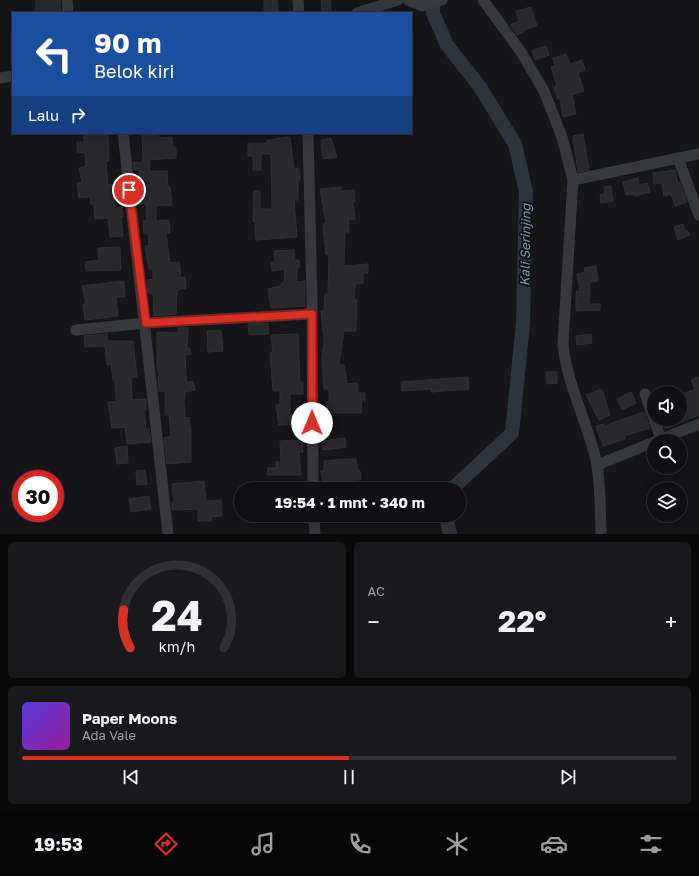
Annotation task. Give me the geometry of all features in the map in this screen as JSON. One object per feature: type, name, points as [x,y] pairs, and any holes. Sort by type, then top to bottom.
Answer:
[{"type":"street","points":[[67,0],[68,12]]},
{"type":"street","points":[[298,0],[299,12]]},
{"type":"street","points":[[360,12],[398,0]]},
{"type":"street","points":[[408,0],[422,6],[440,1]]},
{"type":"street","points":[[483,0],[520,52],[544,91],[562,137],[573,180],[563,344],[564,360],[591,443],[597,468],[601,534]]},
{"type":"street","points":[[0,78],[12,76]]},
{"type":"street","points":[[123,134],[146,323],[168,534]]},
{"type":"street","points":[[308,134],[312,314],[313,482]]},
{"type":"street","points":[[573,180],[699,154]]},
{"type":"street","points":[[678,158],[699,215]]},
{"type":"street","points":[[76,330],[146,323],[312,314]]},
{"type":"street","points":[[645,394],[655,434]]},
{"type":"street","points":[[674,434],[699,424]]},
{"type":"street","points":[[597,468],[602,463],[647,445]]},
{"type":"street","points":[[314,522],[315,534]]},
{"type":"building","points":[[36,0],[60,0],[61,12],[36,12]]},
{"type":"building","points":[[264,0],[277,0],[278,11],[264,11]]},
{"type":"building","points":[[321,0],[330,0],[331,12],[322,12]]},
{"type":"building","points":[[531,7],[537,26],[523,30],[524,32],[517,35],[510,25],[519,21],[516,11]]},
{"type":"building","points":[[546,46],[549,55],[535,60],[532,51]]},
{"type":"building","points":[[566,54],[570,64],[582,60],[585,70],[578,73],[584,91],[572,95],[576,114],[563,117],[560,98],[558,99],[554,87],[557,86],[551,67],[555,66],[553,58]]},
{"type":"building","points":[[84,134],[108,134],[109,161],[106,161],[108,185],[112,184],[115,207],[122,207],[123,217],[121,217],[123,236],[110,237],[108,218],[95,219],[94,204],[91,204],[90,197],[79,198],[77,183],[82,182],[79,168],[86,166],[85,153],[77,152],[77,142],[84,142]]},
{"type":"building","points":[[142,134],[158,134],[158,138],[172,137],[173,148],[176,148],[176,158],[149,160],[150,171],[167,171],[168,187],[170,187],[172,205],[156,206],[156,221],[169,220],[170,233],[166,233],[170,263],[179,262],[181,278],[185,277],[186,288],[177,290],[176,314],[154,316],[153,293],[148,293],[147,280],[153,279],[153,269],[149,269],[145,246],[149,246],[148,233],[144,234],[143,221],[147,220],[146,204],[140,204],[140,198],[142,198],[141,183],[139,183],[139,170],[134,170],[133,163],[143,162]]},
{"type":"building","points":[[583,134],[589,170],[578,172],[573,136]]},
{"type":"building","points":[[290,137],[294,169],[299,168],[300,180],[298,180],[298,200],[294,200],[297,237],[256,240],[255,222],[253,222],[254,191],[260,191],[260,209],[272,209],[271,154],[261,154],[261,170],[253,170],[253,156],[248,156],[248,143],[268,143],[267,140]]},
{"type":"building","points":[[331,138],[337,157],[323,159],[321,140]]},
{"type":"building","points":[[675,170],[678,183],[680,183],[687,202],[675,206],[671,194],[664,196],[662,183],[654,184],[653,173]]},
{"type":"building","points":[[638,178],[639,185],[647,183],[650,192],[635,196],[634,194],[626,195],[623,182]]},
{"type":"building","points":[[611,186],[613,201],[601,203],[600,195],[605,194],[604,187]]},
{"type":"building","points":[[340,187],[341,191],[354,190],[355,201],[353,201],[355,219],[348,220],[349,232],[345,232],[344,266],[368,264],[368,273],[363,273],[363,283],[355,284],[354,300],[357,300],[356,331],[344,331],[339,365],[344,365],[347,384],[357,383],[358,393],[365,393],[365,400],[362,400],[361,413],[326,413],[326,402],[329,402],[329,389],[324,389],[322,358],[324,341],[321,311],[324,311],[325,294],[328,294],[329,254],[326,255],[323,224],[326,223],[320,189]]},
{"type":"building","points":[[683,224],[685,231],[687,230],[690,235],[678,240],[674,227]]},
{"type":"building","points":[[120,247],[121,270],[86,271],[85,262],[99,260],[98,248]]},
{"type":"building","points":[[294,250],[295,260],[299,260],[300,267],[297,267],[297,282],[305,281],[305,306],[271,308],[268,289],[281,286],[281,283],[284,283],[285,269],[272,271],[271,263],[275,262],[274,251]]},
{"type":"building","points":[[596,266],[598,281],[590,282],[589,304],[600,304],[600,310],[576,311],[576,291],[580,292],[577,274],[585,272],[584,268]]},
{"type":"building","points":[[124,281],[125,297],[116,297],[118,316],[85,320],[83,304],[86,304],[82,286]]},
{"type":"building","points":[[268,323],[269,334],[249,335],[248,324]]},
{"type":"building","points":[[178,328],[188,328],[187,348],[190,348],[191,354],[185,355],[186,376],[187,383],[193,381],[195,390],[185,392],[184,401],[185,418],[189,417],[191,462],[167,464],[164,438],[171,436],[169,415],[165,415],[165,391],[159,391],[157,369],[157,332],[178,333]]},
{"type":"building","points":[[221,330],[223,351],[208,352],[207,331]]},
{"type":"building","points":[[107,334],[107,341],[133,341],[137,377],[131,378],[132,400],[146,399],[146,410],[144,410],[146,429],[149,429],[151,442],[127,444],[125,427],[112,428],[108,402],[116,401],[115,380],[113,380],[111,364],[107,365],[105,346],[85,347],[84,336]]},
{"type":"building","points":[[298,334],[300,382],[303,382],[303,394],[290,394],[290,414],[301,414],[302,424],[279,425],[276,405],[280,405],[280,391],[273,391],[270,353],[273,353],[271,335]]},
{"type":"building","points":[[591,334],[592,343],[577,345],[576,336]]},
{"type":"building","points":[[546,372],[557,372],[557,383],[547,384]]},
{"type":"building","points":[[468,377],[469,389],[432,392],[431,389],[402,391],[401,382]]},
{"type":"building","points":[[699,377],[699,415],[687,420],[687,392],[695,389],[691,380]]},
{"type":"building","points":[[602,389],[610,415],[599,420],[586,395]]},
{"type":"building","points":[[631,392],[636,403],[622,410],[617,399]]},
{"type":"building","points":[[644,412],[647,420],[647,426],[649,426],[650,428],[624,436],[625,439],[603,446],[596,426],[603,424],[604,426]]},
{"type":"building","points":[[664,426],[672,426],[665,429]]},
{"type":"building","points":[[345,438],[346,447],[323,450],[322,441]]},
{"type":"building","points":[[302,440],[303,452],[299,452],[301,475],[267,475],[268,468],[276,468],[276,462],[281,462],[280,441]]},
{"type":"building","points":[[127,446],[128,463],[117,464],[115,448]]},
{"type":"building","points":[[356,459],[361,479],[358,479],[358,482],[323,482],[321,471],[324,471],[324,461]]},
{"type":"building","points":[[145,470],[147,484],[137,485],[136,471]]},
{"type":"building","points":[[204,481],[206,501],[221,500],[222,516],[211,517],[212,521],[198,521],[198,509],[172,510],[172,502],[174,502],[172,484]]},
{"type":"building","points":[[149,496],[151,509],[131,512],[129,499]]},
{"type":"waterway","name":"Kali Serinjing","points":[[433,0],[433,13],[447,45],[480,87],[515,144],[526,192],[523,323],[512,433],[460,482]]},
{"type":"waterway","name":"Kali Serinjing","points":[[447,522],[450,534]]},
{"type":"route","points":[[129,190],[146,323],[312,314],[312,423]]}]
